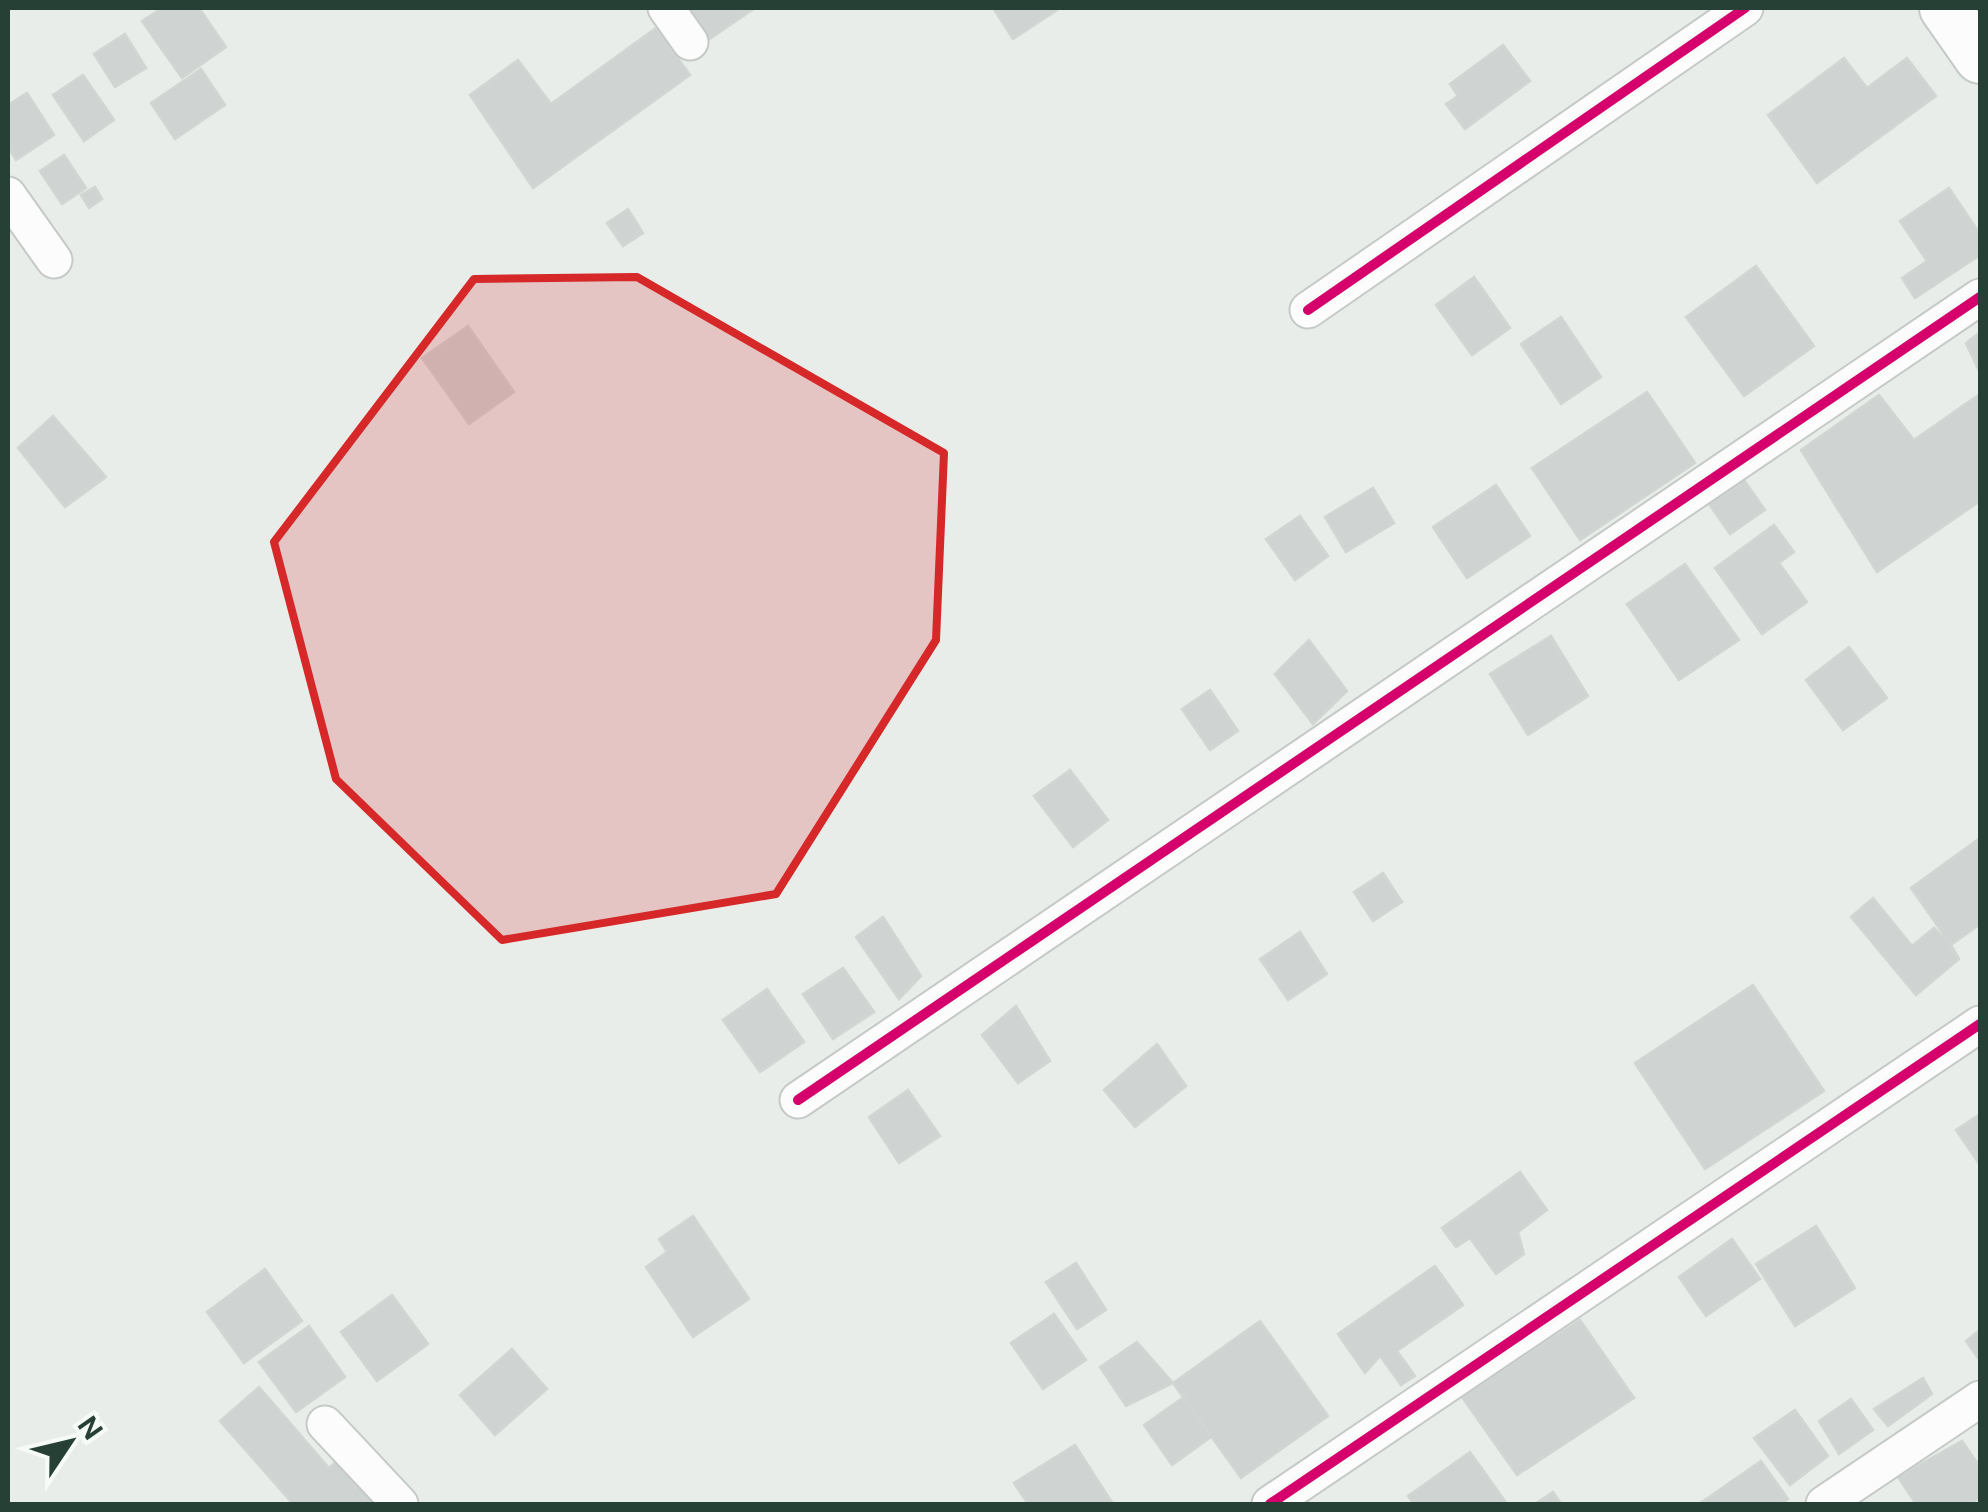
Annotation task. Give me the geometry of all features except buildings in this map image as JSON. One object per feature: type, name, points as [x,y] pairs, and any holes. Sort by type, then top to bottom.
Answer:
[{"type":"main road","points":[[1945,8],[1980,58]]},
{"type":"street","points":[[666,8],[690,42]]},
{"type":"street","points":[[1308,310],[1744,8]]},
{"type":"street","points":[[8,195],[54,260]]},
{"type":"street","points":[[798,1100],[1980,297]]},
{"type":"street","points":[[1270,1504],[1980,1024]]},
{"type":"street","points":[[1824,1504],[1977,1408]]},
{"type":"street","points":[[326,1424],[400,1504]]},
{"type":"highlighted area","points":[[637,277],[944,453],[936,640],[776,894],[502,940],[336,779],[274,542],[474,279]]},
{"type":"cycle path","points":[[1308,310],[1745,8]]},
{"type":"cycle path","points":[[798,1100],[1980,297]]},
{"type":"cycle path","points":[[1270,1504],[1980,1024]]}]
